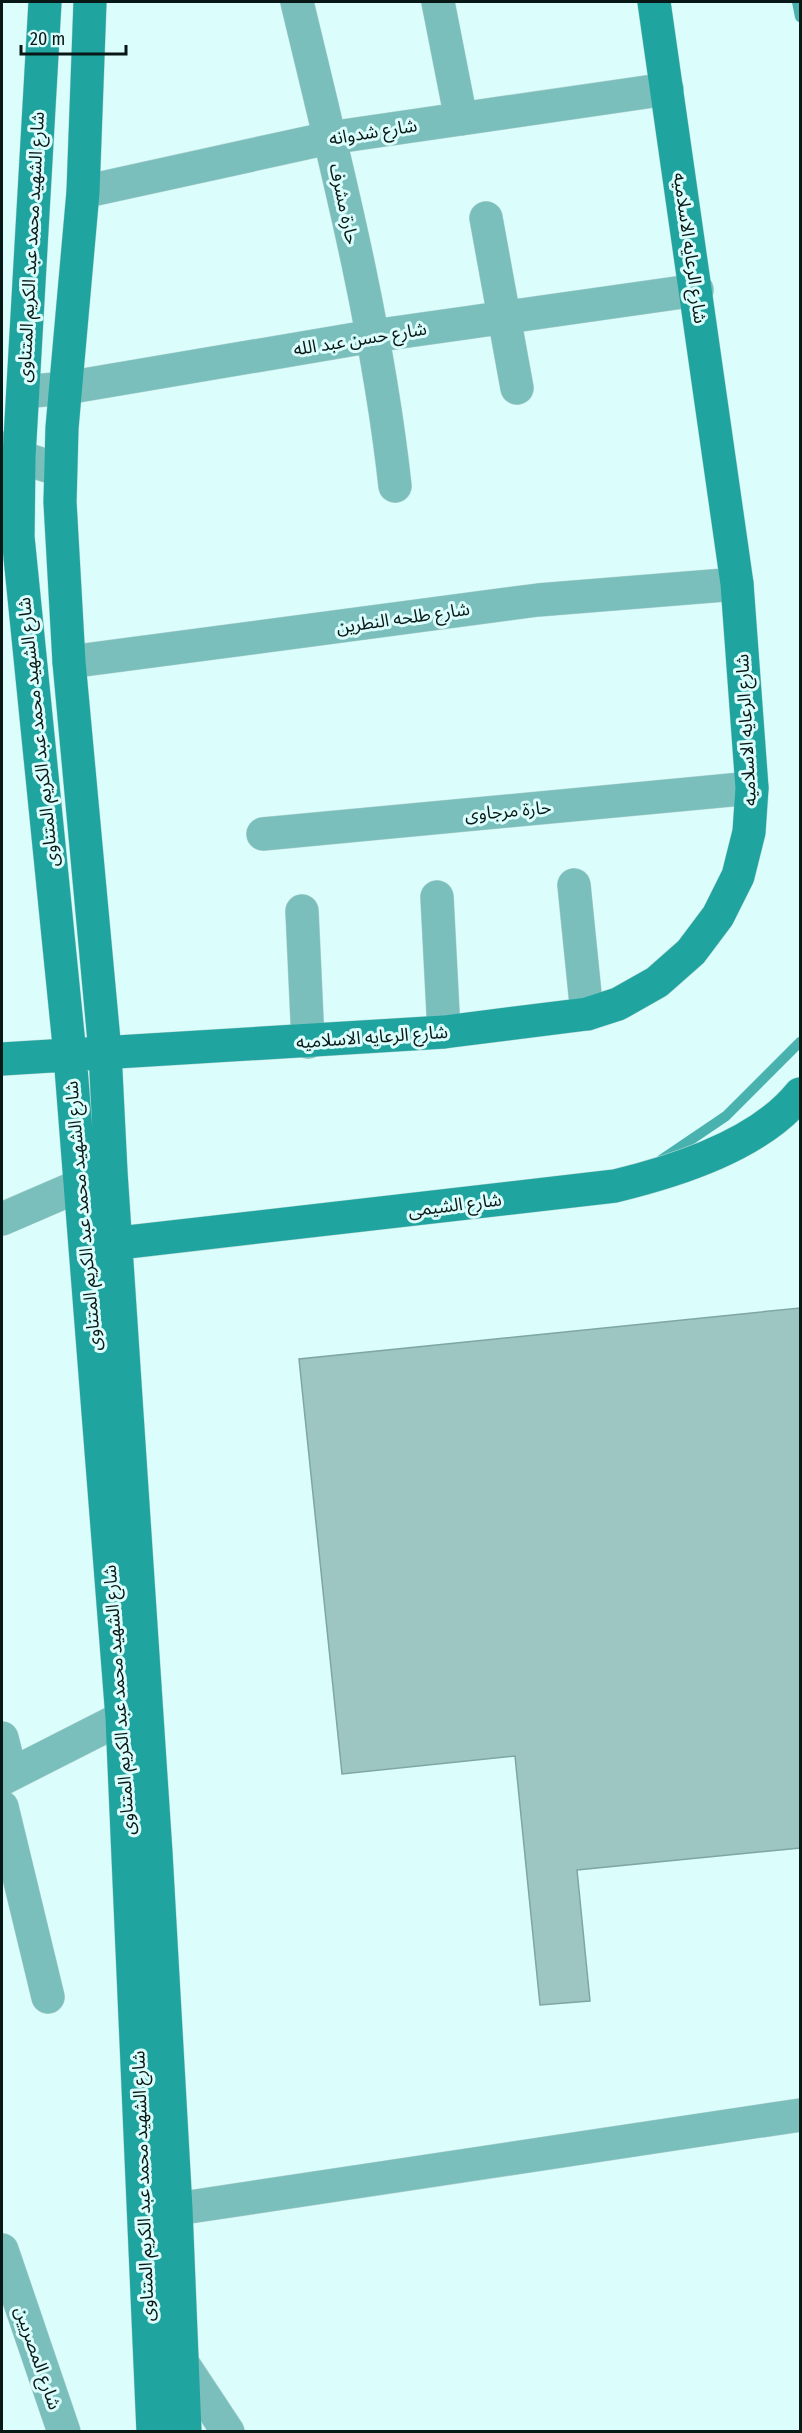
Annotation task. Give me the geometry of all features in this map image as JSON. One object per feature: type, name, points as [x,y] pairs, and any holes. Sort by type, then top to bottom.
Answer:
[{"type":"main road","name":"شارع الشهيد محمد عبد الكريم المتناوى","points":[[45,2],[24,392],[10,453],[70,1054],[80,1185],[100,1246],[142,1854],[176,2209],[185,2432]]},
{"type":"main road","name":"شارع الشهيد محمد عبد الكريم المتناوى","points":[[90,2],[83,192],[60,470],[69,662],[105,1052],[111,1172],[100,1246],[122,1718],[142,1854],[153,2432]]},
{"type":"main road","name":"شارع الرعايه الاسلاميه","points":[[2,1059],[444,1032],[587,1014],[618,1004],[657,981],[691,952],[718,916],[741,865],[749,832],[752,788],[737,584],[697,290],[654,2]]},
{"type":"main road","name":"شارع الشيمى","points":[[100,1246],[615,1186],[694,1163],[731,1145],[796,1104]]},
{"type":"street","name":"حارة مشرف","points":[[297,2],[373,336],[388,420],[395,486]]},
{"type":"street","points":[[438,2],[461,118]]},
{"type":"street","name":"شارع شدوانه","points":[[83,192],[329,138],[667,89]]},
{"type":"street","points":[[486,218],[518,388]]},
{"type":"street","name":"شارع حسن عبد الله","points":[[24,392],[66,388],[373,336],[697,290]]},
{"type":"street","points":[[10,453],[60,470]]},
{"type":"street","name":"شارع طلحه النطرين","points":[[69,662],[538,600],[737,584]]},
{"type":"street","name":"حارة مرجاوى","points":[[263,834],[752,788]]},
{"type":"street","points":[[574,885],[587,1014]]},
{"type":"street","points":[[437,897],[444,1032]]},
{"type":"street","points":[[302,911],[308,1042]]},
{"type":"street","points":[[2,1220],[111,1172]]},
{"type":"street","points":[[2,1738],[6,1776],[122,1718]]},
{"type":"street","points":[[2,1807],[48,1996]]},
{"type":"street","points":[[176,2209],[801,2115]]},
{"type":"street","name":"شارع المصريين","points":[[2,2250],[64,2432]]},
{"type":"street","points":[[181,2361],[228,2432]]},
{"type":"building","points":[[800,1308],[800,1848],[577,1870],[590,2001],[540,2005],[515,1756],[342,1774],[299,1359]]},
{"type":"waterway","points":[[797,2],[800,17]]},
{"type":"waterway","points":[[661,1160],[726,1116],[800,1042]]}]
